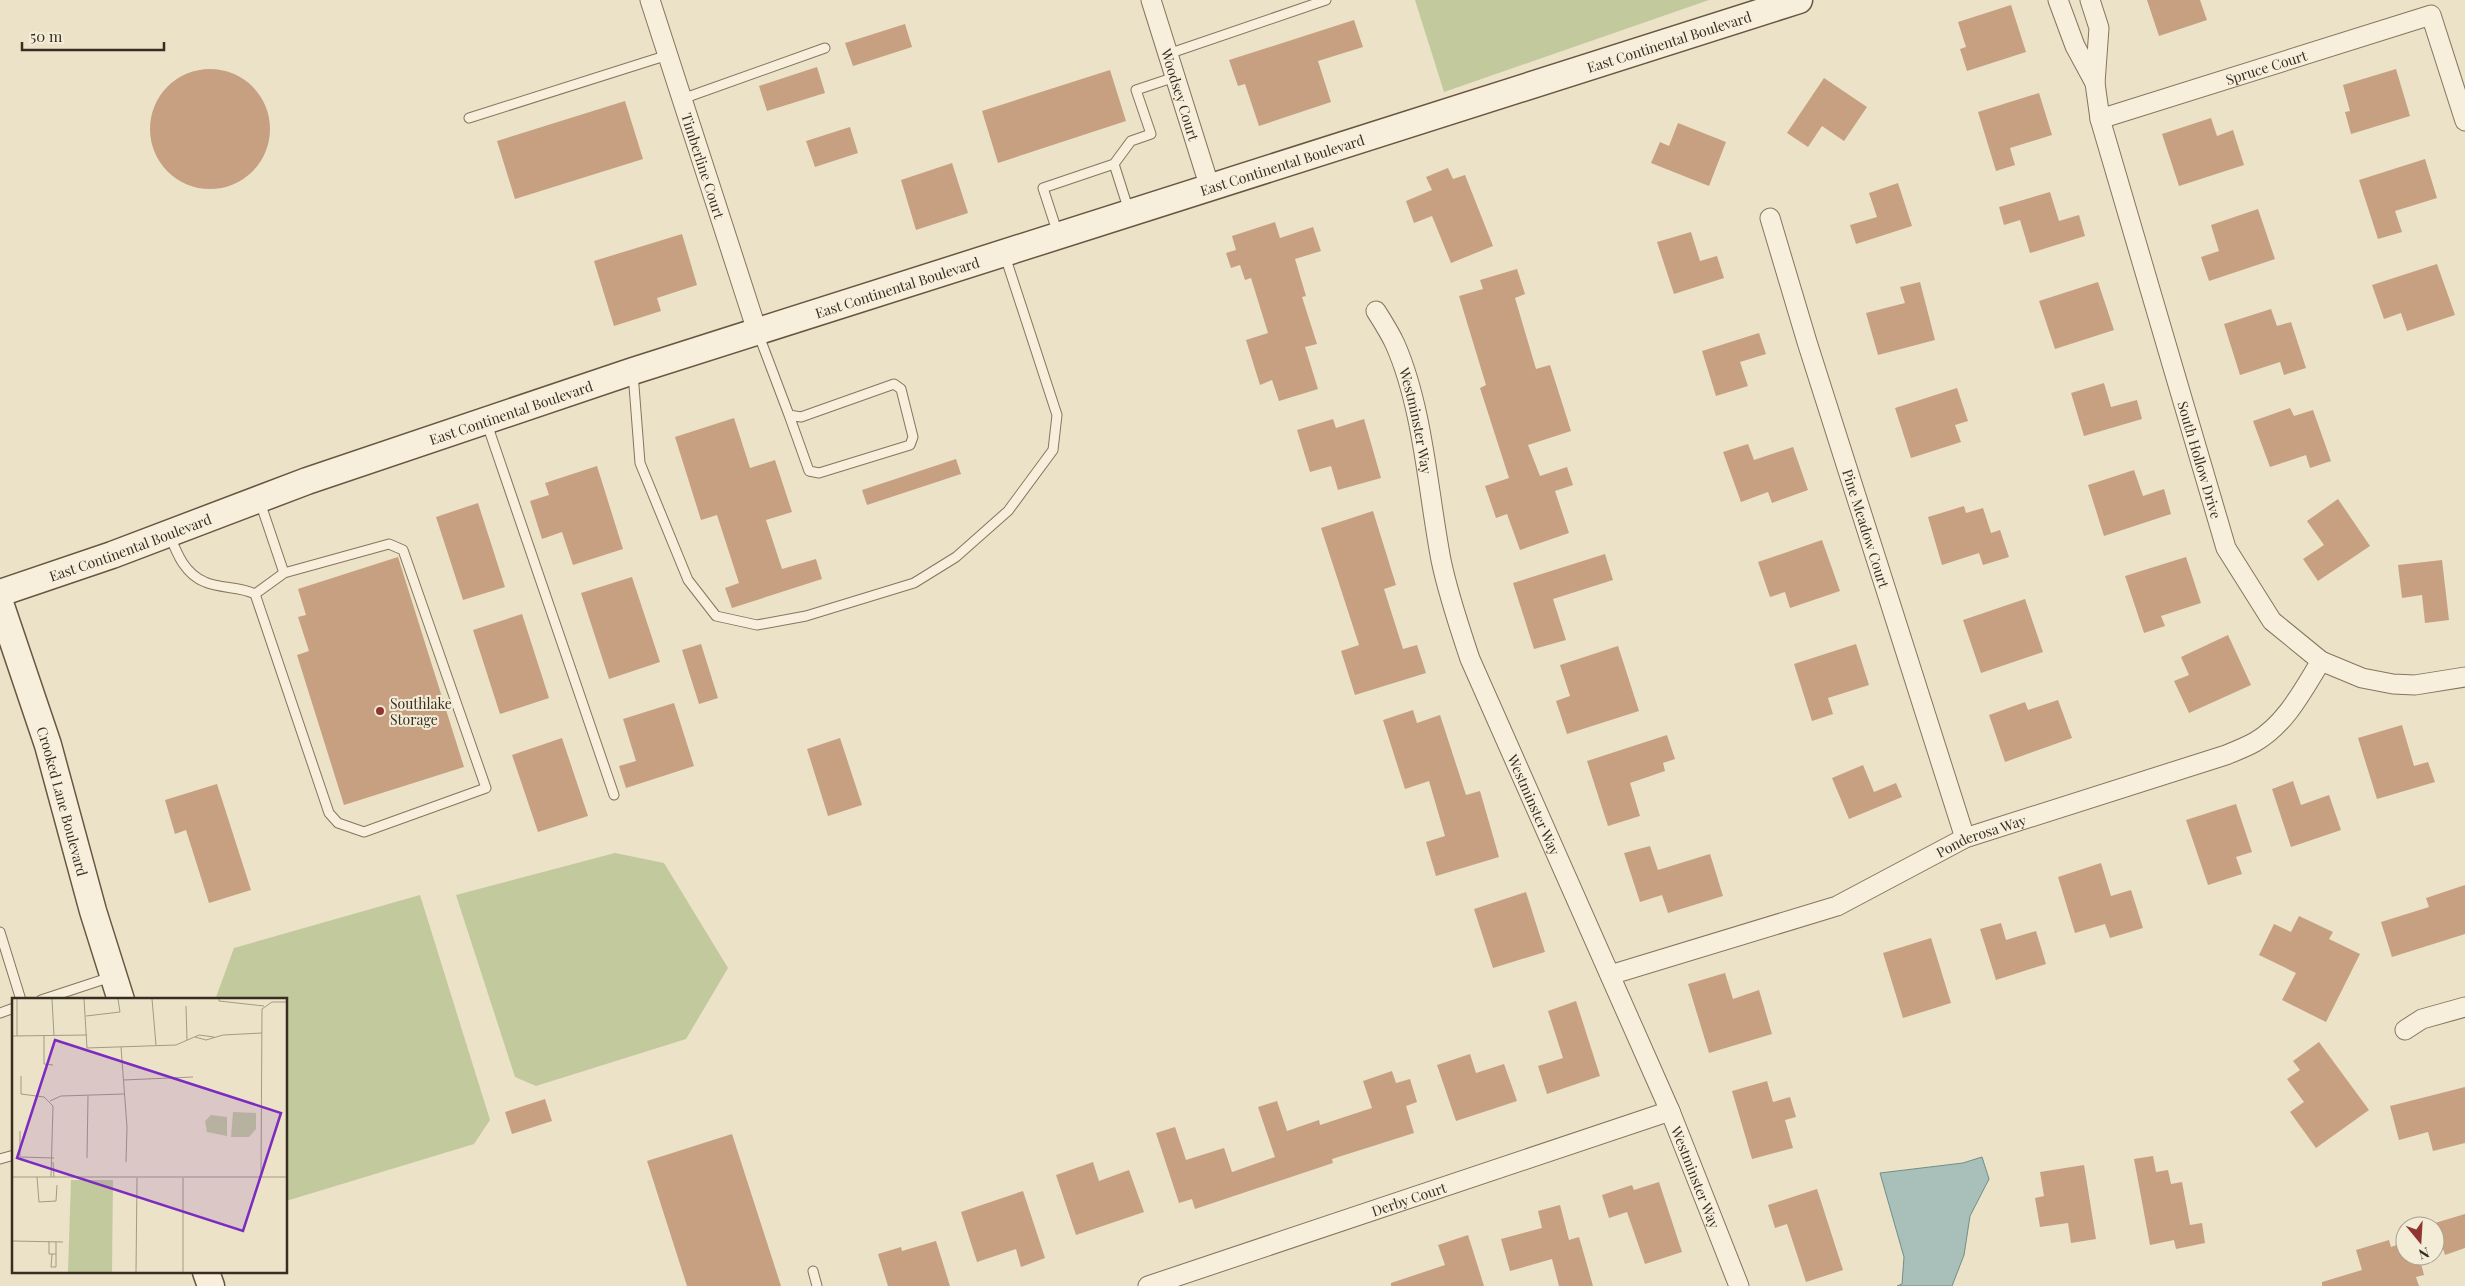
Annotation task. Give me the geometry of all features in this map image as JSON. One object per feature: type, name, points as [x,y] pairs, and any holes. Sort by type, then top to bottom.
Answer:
[{"type":"main road","name":"East Continental Boulevard","points":[[0,593],[259,499],[757,330],[1799,0]]},
{"type":"main road","name":"Crooked Lane Boulevard","points":[[0,603],[48,745],[93,911],[117,988]]},
{"type":"main road","points":[[207,1274],[211,1286]]},
{"type":"street","name":"Timberline Court","points":[[650,0],[757,330]]},
{"type":"street","name":"Woodsey Court","points":[[1152,0],[1210,188]]},
{"type":"street","name":"South Hollow Drive","points":[[2058,0],[2075,46],[2095,83]]},
{"type":"street","name":"South Hollow Drive","points":[[2090,0],[2099,28],[2095,83],[2100,119],[2226,548],[2272,621],[2321,661],[2362,678],[2393,684],[2415,685],[2465,677]]},
{"type":"street","name":"Spruce Court","points":[[2100,119],[2432,15],[2465,121]]},
{"type":"street","name":"Pine Meadow Court","points":[[1770,218],[1807,342],[1965,838]]},
{"type":"street","name":"Westminster Way","points":[[1376,311],[1395,344],[1407,381],[1420,431],[1441,561],[1470,659],[1670,1111],[1739,1286]]},
{"type":"street","name":"Ponderosa Way","points":[[1610,975],[1837,906],[1965,838],[2194,767],[2255,742],[2275,726],[2293,706],[2321,661]]},
{"type":"street","points":[[2404,1030],[2422,1019],[2465,1007]]},
{"type":"street","name":"Derby Court","points":[[1148,1286],[1670,1111]]},
{"type":"lane","points":[[1168,54],[1326,0]]},
{"type":"lane","points":[[682,99],[825,48]]},
{"type":"lane","points":[[469,118],[668,55]]},
{"type":"lane","points":[[1058,236],[1043,188],[1114,164],[1131,140],[1151,134],[1136,90],[1175,77]]},
{"type":"lane","points":[[1114,164],[1130,213]]},
{"type":"lane","points":[[633,371],[640,463],[688,580],[716,616],[757,625],[806,616],[858,601],[914,582],[956,557],[1008,511],[1053,450],[1057,415],[1005,253]]},
{"type":"lane","points":[[757,330],[809,471],[819,473],[910,445],[914,438],[901,389],[894,384],[801,417],[789,415]]},
{"type":"lane","points":[[486,421],[614,795]]},
{"type":"lane","points":[[259,499],[284,572]]},
{"type":"lane","points":[[169,533],[180,560],[192,574],[205,582],[245,589],[255,594],[329,813],[338,822],[364,832],[486,788],[403,550],[389,544],[284,572],[255,594]]},
{"type":"lane","points":[[0,932],[19,998]]},
{"type":"lane","points":[[54,998],[117,988]]},
{"type":"lane","points":[[0,1013],[12,1009]]},
{"type":"lane","points":[[812,1271],[817,1286]]},
{"type":"green space","points":[[1415,0],[1709,0],[1444,92]]},
{"type":"green space","points":[[615,853],[664,863],[728,968],[686,1039],[536,1086],[515,1077],[456,895]]},
{"type":"green space","points":[[420,895],[490,1120],[474,1144],[288,1200],[288,998],[216,998],[234,948]]},
{"type":"water","points":[[1982,1157],[1989,1179],[1970,1216],[1964,1255],[1952,1286],[1897,1286],[1902,1284],[1904,1257],[1880,1173],[1963,1163]]},
{"type":"building","points":[[2147,0],[2200,0],[2207,20],[2159,36]]},
{"type":"building","points":[[2011,5],[2026,52],[1967,71],[1960,49],[1966,47],[1958,22]]},
{"type":"building","points":[[1354,20],[1363,47],[1318,61],[1331,102],[1259,126],[1245,84],[1238,86],[1229,60]]},
{"type":"building","points":[[905,24],[912,47],[853,66],[845,43]]},
{"type":"building","points":[[817,67],[825,93],[767,111],[759,86]]},
{"type":"building","points":[[210,69],[233,73],[253,86],[266,106],[270,129],[266,152],[253,172],[233,185],[210,189],[187,185],[167,172],[154,152],[150,129],[154,106],[167,86],[187,73]]},
{"type":"building","points":[[2396,69],[2410,116],[2351,134],[2345,112],[2350,111],[2343,85]]},
{"type":"building","points":[[1110,70],[1126,121],[998,163],[982,111]]},
{"type":"building","points":[[1824,78],[1867,107],[1844,141],[1822,126],[1808,147],[1787,133]]},
{"type":"building","points":[[2039,93],[2052,135],[2010,148],[2015,165],[1996,171],[1978,112]]},
{"type":"building","points":[[625,101],[643,159],[515,199],[497,141]]},
{"type":"building","points":[[2211,118],[2217,136],[2233,130],[2244,165],[2179,186],[2162,134]]},
{"type":"building","points":[[1678,123],[1726,142],[1709,186],[1651,163],[1660,142],[1669,146]]},
{"type":"building","points":[[850,127],[858,153],[815,167],[806,141]]},
{"type":"building","points":[[2425,159],[2437,198],[2395,211],[2402,232],[2378,239],[2359,180]]},
{"type":"building","points":[[952,163],[968,213],[916,230],[901,180]]},
{"type":"building","points":[[1448,168],[1453,179],[1465,175],[1493,246],[1451,263],[1432,216],[1414,223],[1406,201],[1432,190],[1426,177]]},
{"type":"building","points":[[1898,183],[1912,226],[1856,244],[1850,225],[1877,217],[1869,193]]},
{"type":"building","points":[[2050,192],[2059,221],[2079,215],[2085,236],[2030,253],[2020,220],[2004,225],[1999,207]]},
{"type":"building","points":[[2258,209],[2275,259],[2209,281],[2201,257],[2219,251],[2211,225]]},
{"type":"building","points":[[1275,222],[1280,238],[1313,227],[1321,251],[1295,259],[1306,296],[1302,297],[1317,344],[1305,347],[1318,389],[1279,401],[1272,380],[1260,385],[1246,340],[1268,333],[1251,278],[1245,280],[1240,265],[1231,268],[1226,253],[1236,250],[1232,236]]},
{"type":"building","points":[[1691,232],[1700,261],[1717,256],[1724,278],[1674,294],[1657,242]]},
{"type":"building","points":[[682,234],[697,285],[657,298],[661,311],[614,326],[594,261]]},
{"type":"building","points":[[2437,264],[2455,315],[2407,331],[2401,313],[2384,319],[2372,285]]},
{"type":"building","points":[[1517,269],[1525,294],[1515,298],[1536,369],[1550,365],[1571,431],[1528,445],[1540,476],[1567,467],[1573,485],[1555,491],[1569,533],[1520,550],[1507,514],[1496,518],[1485,486],[1509,478],[1480,388],[1486,385],[1459,296],[1483,289],[1480,280]]},
{"type":"building","points":[[1920,282],[1935,340],[1878,355],[1866,313],[1905,303],[1900,287]]},
{"type":"building","points":[[2098,282],[2114,330],[2055,349],[2039,301]]},
{"type":"building","points":[[2271,309],[2277,326],[2291,322],[2306,368],[2284,375],[2280,362],[2240,375],[2224,324]]},
{"type":"building","points":[[1759,333],[1766,354],[1740,362],[1748,386],[1716,396],[1702,351]]},
{"type":"building","points":[[2104,383],[2111,407],[2137,400],[2142,419],[2084,436],[2071,393]]},
{"type":"building","points":[[1957,388],[1968,421],[1955,425],[1961,442],[1911,458],[1895,408]]},
{"type":"building","points":[[2290,408],[2294,416],[2313,410],[2331,461],[2310,468],[2306,455],[2270,467],[2253,421]]},
{"type":"building","points":[[734,418],[750,468],[775,460],[792,512],[766,520],[782,569],[816,559],[822,579],[732,608],[725,588],[739,583],[717,515],[701,520],[675,437]]},
{"type":"building","points":[[1333,419],[1336,428],[1364,419],[1381,478],[1338,490],[1331,466],[1310,472],[1297,430]]},
{"type":"building","points":[[1748,444],[1754,460],[1793,447],[1808,490],[1772,503],[1768,492],[1741,502],[1723,452]]},
{"type":"building","points":[[956,459],[961,474],[867,505],[862,490]]},
{"type":"building","points":[[597,466],[623,549],[573,565],[562,532],[542,539],[530,501],[549,495],[545,483]]},
{"type":"building","points":[[2134,470],[2143,496],[2164,489],[2171,514],[2104,536],[2088,485]]},
{"type":"building","points":[[2338,499],[2370,546],[2318,581],[2303,559],[2324,545],[2307,521]]},
{"type":"building","points":[[478,503],[505,587],[463,600],[436,517]]},
{"type":"building","points":[[1964,506],[1966,513],[1983,508],[1991,533],[2000,530],[2009,557],[1983,565],[1979,553],[1942,565],[1928,517]]},
{"type":"building","points":[[1373,511],[1396,585],[1384,589],[1403,649],[1417,645],[1426,673],[1355,695],[1341,651],[1359,645],[1321,528]]},
{"type":"building","points":[[1822,540],[1840,591],[1790,608],[1785,592],[1770,597],[1758,562]]},
{"type":"building","points":[[1605,554],[1613,580],[1553,599],[1566,640],[1534,649],[1513,583]]},
{"type":"building","name":"Southlake Storage","points":[[398,557],[464,767],[344,805],[297,655],[309,651],[298,617],[306,615],[298,589]]},
{"type":"building","points":[[2186,557],[2201,603],[2161,616],[2165,626],[2144,633],[2125,576]]},
{"type":"building","points":[[2442,560],[2449,620],[2425,623],[2422,595],[2402,598],[2398,565]]},
{"type":"building","points":[[632,577],[660,662],[609,679],[581,593]]},
{"type":"building","points":[[2025,599],[2043,652],[1981,673],[1963,620]]},
{"type":"building","points":[[522,614],[549,698],[500,714],[473,630]]},
{"type":"building","points":[[2228,635],[2251,685],[2189,713],[2174,681],[2189,675],[2181,657]]},
{"type":"building","points":[[701,644],[718,698],[699,704],[682,650]]},
{"type":"building","points":[[1856,644],[1869,685],[1828,698],[1833,714],[1812,721],[1794,664]]},
{"type":"building","points":[[1618,646],[1639,711],[1567,734],[1556,701],[1570,696],[1560,665]]},
{"type":"building","points":[[2058,700],[2072,738],[2005,762],[1989,715],[2025,702],[2028,710]]},
{"type":"building","points":[[674,703],[694,766],[626,788],[619,766],[636,761],[623,719]]},
{"type":"building","points":[[1413,710],[1417,723],[1440,715],[1466,795],[1480,791],[1499,857],[1436,876],[1426,842],[1445,836],[1429,781],[1405,789],[1383,720]]},
{"type":"building","points":[[2402,725],[2414,766],[2428,762],[2435,782],[2377,799],[2358,738]]},
{"type":"building","points":[[1667,735],[1675,759],[1663,763],[1665,771],[1630,783],[1640,816],[1608,826],[1587,761]]},
{"type":"building","points":[[562,738],[588,816],[538,832],[512,755]]},
{"type":"building","points":[[840,738],[862,805],[828,816],[807,749]]},
{"type":"building","points":[[1863,765],[1874,792],[1896,783],[1902,797],[1849,819],[1832,778]]},
{"type":"building","points":[[2293,781],[2301,805],[2329,795],[2341,830],[2291,847],[2272,789]]},
{"type":"building","points":[[217,784],[251,890],[209,903],[186,830],[175,834],[165,800]]},
{"type":"building","points":[[2236,804],[2252,852],[2236,857],[2242,874],[2208,885],[2186,820]]},
{"type":"building","points":[[1650,846],[1658,870],[1710,854],[1723,896],[1668,913],[1662,895],[1640,902],[1624,853]]},
{"type":"building","points":[[2101,863],[2111,896],[2131,890],[2143,928],[2110,938],[2105,924],[2075,933],[2058,877]]},
{"type":"building","points":[[2465,885],[2465,934],[2392,957],[2381,922],[2429,907],[2426,898]]},
{"type":"building","points":[[1526,892],[1545,952],[1493,968],[1474,909]]},
{"type":"building","points":[[2299,916],[2333,932],[2329,939],[2360,954],[2326,1022],[2282,1000],[2296,973],[2259,955],[2274,924],[2291,932]]},
{"type":"building","points":[[2001,923],[2006,940],[2036,931],[2046,964],[1996,980],[1980,929]]},
{"type":"building","points":[[1931,938],[1951,1003],[1903,1018],[1883,953]]},
{"type":"building","points":[[1725,973],[1733,999],[1759,990],[1772,1034],[1709,1053],[1688,984]]},
{"type":"building","points":[[1576,1001],[1600,1076],[1547,1094],[1538,1066],[1563,1058],[1548,1011]]},
{"type":"building","points":[[2319,1042],[2369,1110],[2316,1148],[2290,1112],[2304,1102],[2287,1079],[2300,1070],[2293,1061]]},
{"type":"building","points":[[1470,1054],[1476,1073],[1504,1064],[1517,1101],[1456,1121],[1437,1065]]},
{"type":"building","points":[[1392,1071],[1396,1083],[1410,1079],[1417,1102],[1406,1106],[1414,1133],[1332,1159],[1333,1163],[1195,1209],[1192,1199],[1179,1203],[1156,1133],[1175,1127],[1186,1160],[1224,1148],[1232,1172],[1275,1157],[1258,1107],[1277,1101],[1287,1131],[1319,1120],[1320,1125],[1372,1108],[1363,1081]]},
{"type":"building","points":[[1767,1081],[1773,1102],[1790,1097],[1796,1117],[1785,1120],[1793,1148],[1752,1159],[1732,1091]]},
{"type":"building","points":[[2465,1087],[2465,1143],[2433,1151],[2428,1132],[2399,1140],[2390,1106]]},
{"type":"building","points":[[545,1099],[552,1121],[512,1134],[505,1112]]},
{"type":"building","points":[[732,1134],[781,1286],[687,1286],[647,1161]]},
{"type":"building","points":[[2153,1156],[2156,1172],[2168,1170],[2171,1184],[2182,1182],[2190,1225],[2202,1223],[2205,1243],[2176,1249],[2174,1240],[2150,1245],[2134,1159]]},
{"type":"building","points":[[1093,1162],[1099,1181],[1129,1170],[1144,1212],[1076,1235],[1056,1175]]},
{"type":"building","points":[[2084,1165],[2096,1239],[2071,1243],[2068,1223],[2040,1227],[2035,1198],[2044,1196],[2040,1172]]},
{"type":"building","points":[[1659,1182],[1682,1252],[1645,1264],[1627,1212],[1609,1218],[1602,1195],[1632,1185],[1634,1190]]},
{"type":"building","points":[[1817,1189],[1843,1270],[1806,1282],[1787,1224],[1775,1228],[1768,1205]]},
{"type":"building","points":[[1023,1191],[1045,1258],[1021,1267],[1016,1249],[977,1262],[961,1212]]},
{"type":"building","points":[[1560,1205],[1569,1240],[1579,1237],[1593,1286],[1559,1286],[1552,1259],[1510,1271],[1501,1239],[1542,1228],[1538,1211]]},
{"type":"building","points":[[2465,1214],[2465,1248],[2445,1255],[2445,1220]]},
{"type":"building","points":[[1468,1235],[1484,1286],[1391,1286],[1391,1283],[1445,1265],[1438,1245]]},
{"type":"building","points":[[2389,1240],[2391,1247],[2395,1246],[2395,1266],[2422,1266],[2424,1275],[2416,1277],[2419,1286],[2322,1286],[2322,1282],[2362,1270],[2356,1250]]},
{"type":"building","points":[[936,1241],[950,1286],[888,1286],[878,1254],[901,1247],[902,1251]]},
{"type":"place","name":"Southlake Storage","points":[[380,711]]}]
